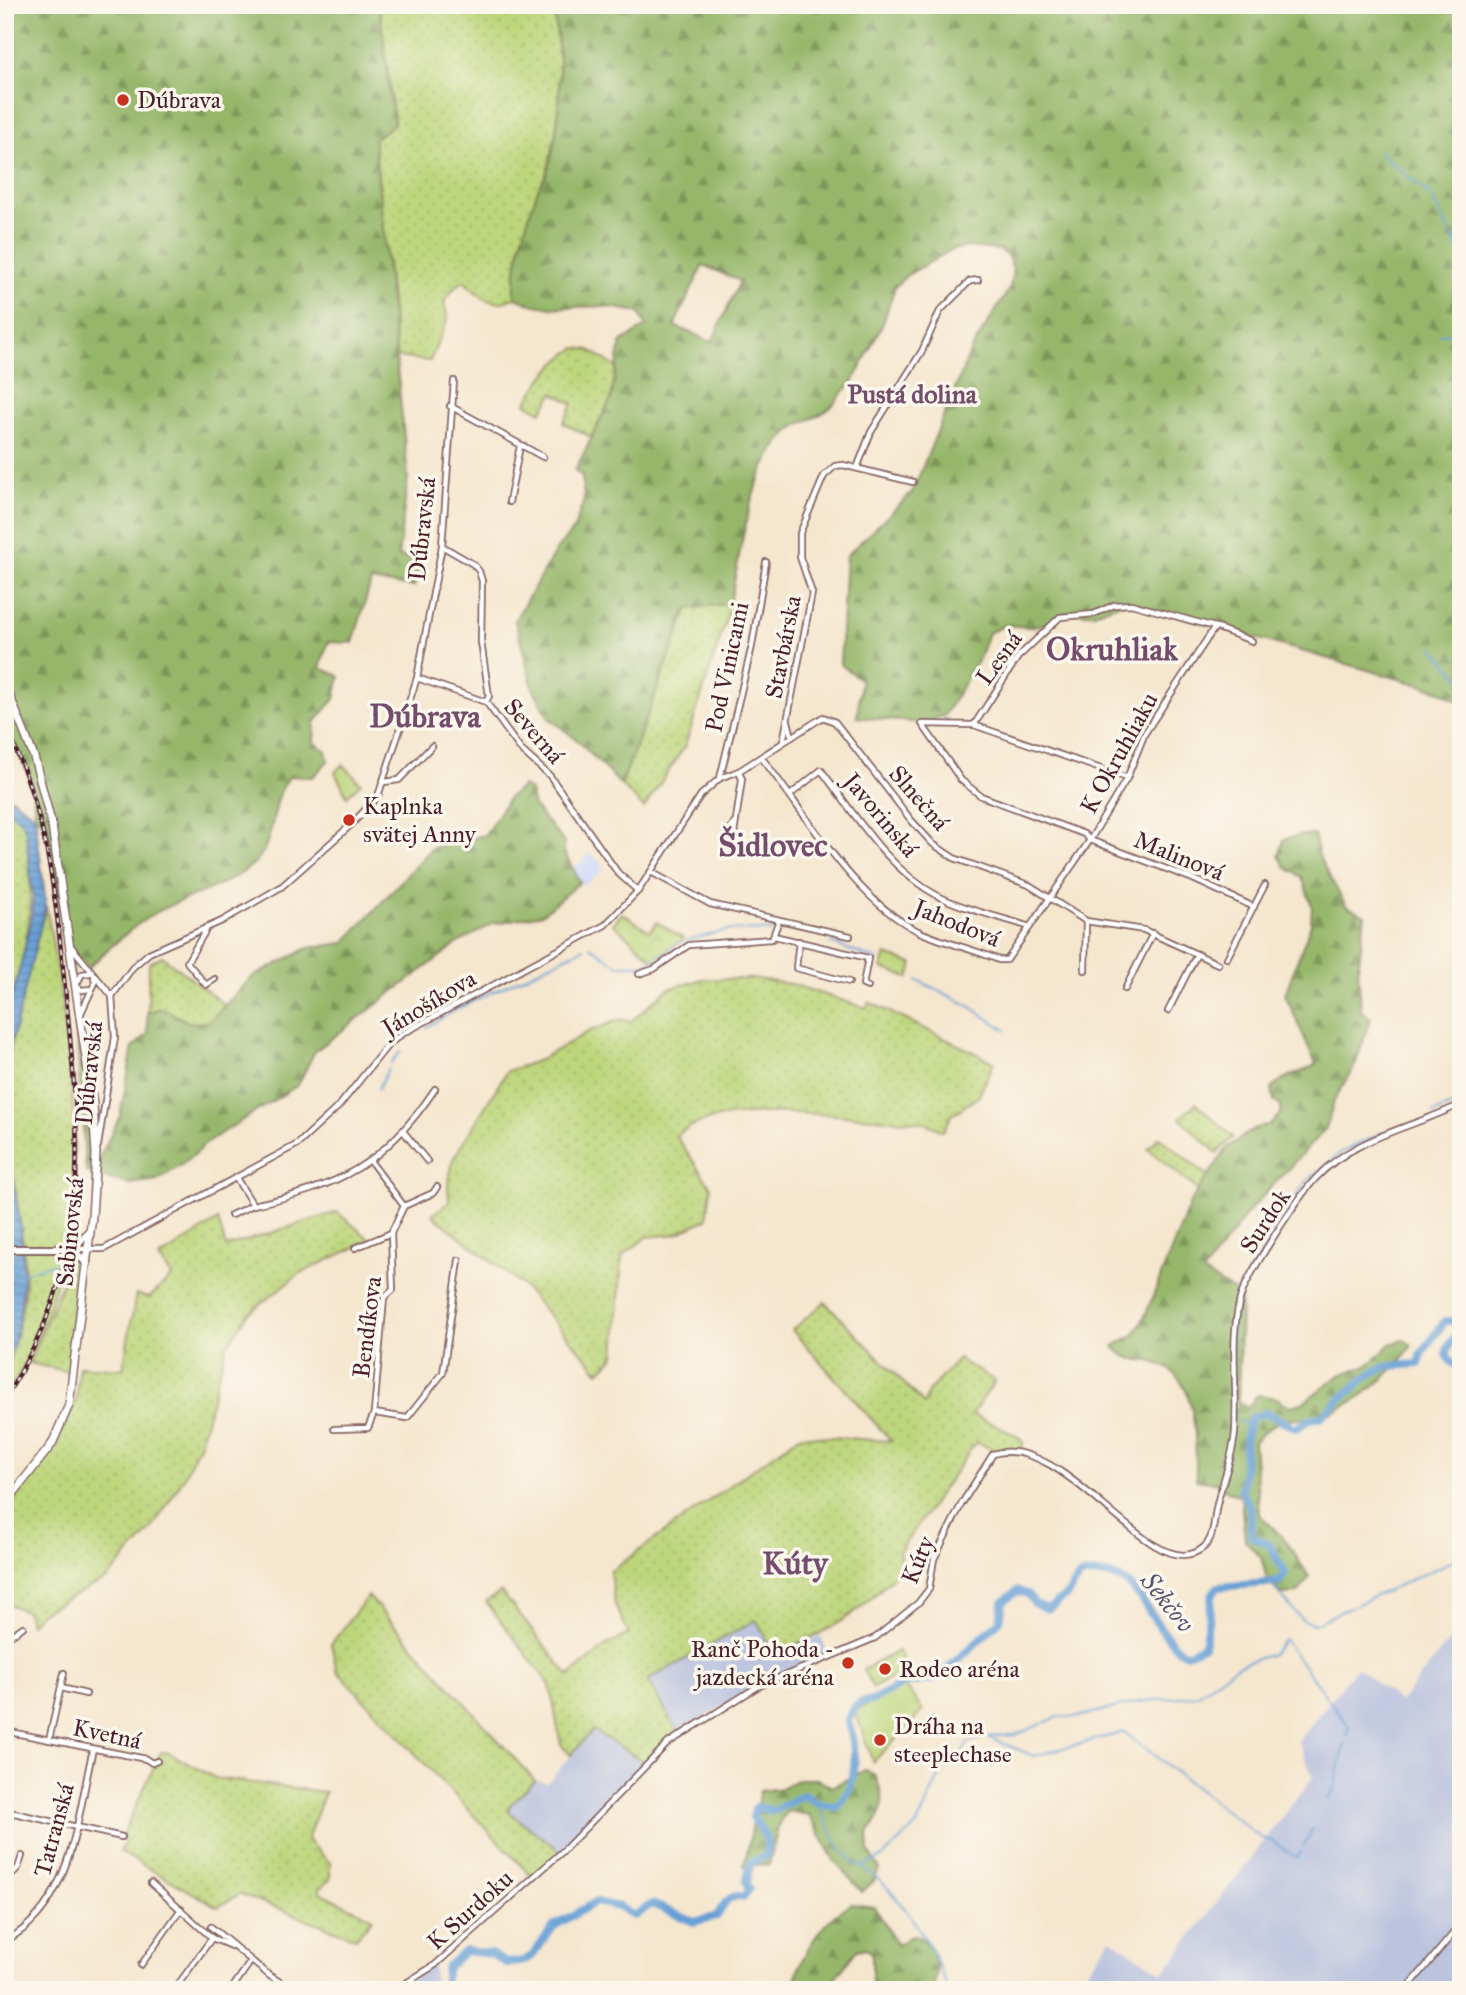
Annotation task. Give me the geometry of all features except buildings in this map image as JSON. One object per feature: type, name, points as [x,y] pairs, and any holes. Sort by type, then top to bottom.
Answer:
[{"type":"main road","name":"Sabinovská","points":[[5,684],[25,732],[49,810],[76,985],[96,1154],[91,1229],[67,1410],[52,1444],[5,1504]]},
{"type":"street","points":[[857,468],[871,432],[922,351],[940,311],[970,281],[978,280]]},
{"type":"street","name":"Dúbravská","points":[[112,996],[133,967],[149,953],[206,929],[281,887],[373,803],[384,782],[417,678],[442,546],[450,406],[454,381]]},
{"type":"street","points":[[450,406],[543,457]]},
{"type":"street","points":[[509,502],[520,446]]},
{"type":"street","name":"Stavbárska","points":[[783,742],[813,593],[800,557],[800,533],[829,470],[843,465],[913,482]]},
{"type":"street","name":"Severná","points":[[442,546],[473,564],[482,581],[481,642],[488,696],[486,702],[521,750],[550,776],[618,873],[638,891]]},
{"type":"street","name":"Pod Vinicami","points":[[720,778],[752,646],[766,562]]},
{"type":"street","name":"Lesná","points":[[974,725],[1018,657],[1060,617],[1094,614],[1114,605],[1131,604],[1215,627]]},
{"type":"street","points":[[1215,627],[1252,641]]},
{"type":"street","name":"K Okruhliaku","points":[[1030,927],[1090,840],[1127,778],[1145,733],[1215,627]]},
{"type":"street","points":[[417,678],[486,702]]},
{"type":"street","name":"Slnečná","points":[[783,742],[823,717],[832,719],[933,844],[954,858],[1029,885],[1052,897],[1086,921]]},
{"type":"street","name":"Stavbárska","points":[[787,718],[792,737]]},
{"type":"street","name":"Malinová","points":[[974,725],[922,724],[961,780],[981,796],[1084,834],[1090,840],[1193,879],[1254,906]]},
{"type":"street","points":[[974,725],[1127,778]]},
{"type":"street","points":[[783,742],[739,771],[720,778],[701,795],[651,872],[710,904],[850,936]]},
{"type":"street","name":"Dúbravská","points":[[384,782],[399,780],[432,746]]},
{"type":"street","name":"Jahodová","points":[[761,757],[864,888],[901,921],[918,931],[1007,960],[1030,927]]},
{"type":"street","name":"Javorinská","points":[[790,795],[821,769],[883,850],[918,883],[958,904],[1030,927]]},
{"type":"street","points":[[736,821],[724,838],[726,845],[733,841],[736,821],[742,779],[739,771]]},
{"type":"street","name":"Jánošíkova","points":[[73,1249],[100,1250],[298,1144],[340,1106],[388,1045],[402,1034],[605,925],[638,891],[651,872]]},
{"type":"street","points":[[1227,958],[1265,885]]},
{"type":"street","points":[[639,974],[654,968],[690,945],[772,939],[779,920]]},
{"type":"street","points":[[1085,970],[1086,921],[1153,933],[1218,964]]},
{"type":"street","points":[[206,929],[187,962],[206,985],[215,979]]},
{"type":"street","points":[[1125,989],[1153,933]]},
{"type":"street","points":[[774,936],[868,958],[863,985],[868,987]]},
{"type":"street","points":[[799,941],[796,968],[849,982]]},
{"type":"street","name":"Dúbravská","points":[[70,945],[112,996],[115,1037],[96,1154]]},
{"type":"street","points":[[1168,1011],[1197,954]]},
{"type":"street","points":[[80,1017],[93,988],[94,976],[82,974],[76,985],[81,990],[93,988],[102,985]]},
{"type":"street","points":[[231,1215],[253,1205],[302,1195],[371,1162],[403,1131],[435,1089]]},
{"type":"street","name":"Surdok","points":[[1233,1448],[1235,1340],[1241,1296],[1306,1189],[1327,1168],[1357,1146],[1461,1104]]},
{"type":"street","points":[[403,1131],[427,1161]]},
{"type":"street","points":[[371,1162],[404,1206],[433,1193],[437,1187]]},
{"type":"street","points":[[236,1178],[253,1205]]},
{"type":"street","name":"Bendíkova","points":[[374,1413],[384,1298],[393,1290],[391,1233],[404,1206]]},
{"type":"street","points":[[73,1249],[91,1229]]},
{"type":"street","points":[[355,1248],[391,1233]]},
{"type":"street","points":[[6,1249],[73,1249],[87,1264],[100,1250]]},
{"type":"street","points":[[334,1429],[368,1428],[374,1413],[407,1418],[443,1373],[459,1260]]},
{"type":"street","name":"Kúty","points":[[532,1878],[579,1836],[646,1764],[680,1734],[757,1687],[869,1641],[918,1603],[929,1589],[934,1559],[962,1503],[993,1454],[1012,1453],[1041,1463],[1095,1496],[1149,1544],[1180,1556],[1196,1552],[1211,1538],[1233,1448]]},
{"type":"street","points":[[5,1639],[23,1627]]},
{"type":"street","name":"Kvetná","points":[[49,1740],[64,1673]]},
{"type":"street","name":"Kvetná","points":[[61,1688],[86,1694]]},
{"type":"street","name":"Kvetná","points":[[5,1731],[146,1759],[152,1763],[157,1760]]},
{"type":"street","name":"Tatranská","points":[[5,1941],[25,1929],[52,1897],[63,1872],[93,1749]]},
{"type":"street","points":[[5,1811],[122,1837]]},
{"type":"street","name":"Tatranská","points":[[6,1877],[18,1868],[22,1856]]},
{"type":"street","name":"K Surdoku","points":[[395,1990],[435,1965],[532,1878]]},
{"type":"street","points":[[151,1883],[211,1939],[235,1948]]},
{"type":"street","points":[[141,1965],[181,1909]]},
{"type":"street","points":[[1406,1990],[1461,1924]]},
{"type":"street","points":[[211,1927],[251,1961],[293,1990]]},
{"type":"street","points":[[174,1990],[211,1939]]},
{"type":"street","points":[[231,1990],[251,1961]]},
{"type":"shaded area","points":[[591,853],[605,868],[584,886],[573,869]]},
{"type":"shaded area","points":[[756,1620],[774,1653],[821,1636],[828,1655],[739,1696],[679,1734],[648,1680]]},
{"type":"shaded area","points":[[1461,1626],[1461,1990],[1074,1990],[1110,1939],[1163,1973],[1313,1777],[1298,1741],[1357,1667],[1400,1702]]},
{"type":"shaded area","points":[[593,1730],[646,1763],[561,1852],[508,1811],[510,1805],[537,1780],[547,1783]]},
{"type":"shaded area","points":[[433,1964],[435,1990],[392,1990],[415,1977]]},
{"type":"green space","points":[[5,5],[379,5],[394,124],[374,139],[408,477],[398,556],[421,561],[414,587],[371,581],[353,643],[328,642],[320,668],[340,676],[335,699],[315,722],[314,742],[326,751],[328,761],[313,777],[290,776],[279,795],[268,839],[258,859],[226,882],[170,905],[149,917],[88,968],[80,958],[72,967],[96,1165],[120,1116],[133,1047],[148,1034],[147,1013],[161,1008],[190,1023],[209,1022],[252,977],[308,948],[344,943],[432,848],[485,835],[509,797],[523,786],[530,791],[534,807],[564,842],[564,852],[580,882],[542,914],[492,924],[458,943],[315,1051],[298,1085],[209,1141],[183,1164],[157,1180],[128,1184],[86,1172],[74,1005],[47,824],[35,816],[32,783],[5,722]]},
{"type":"green space","points":[[379,5],[553,5],[559,68],[556,131],[547,172],[537,192],[521,244],[515,297],[507,301],[493,302],[481,297],[464,281],[455,287],[444,302],[448,319],[430,361],[397,357],[374,139],[394,123]]},
{"type":"green space","points":[[553,5],[1461,5],[1461,702],[1438,690],[1126,601],[1094,613],[1065,613],[1052,622],[1029,627],[1006,625],[988,633],[979,658],[944,716],[922,723],[857,717],[861,680],[840,664],[846,556],[912,493],[971,350],[1010,288],[1013,270],[1008,256],[1000,250],[967,247],[951,250],[906,276],[895,287],[883,323],[852,384],[830,408],[788,432],[774,449],[763,469],[748,513],[730,603],[687,609],[621,785],[576,739],[549,718],[533,688],[515,620],[556,550],[574,529],[584,500],[582,476],[575,471],[611,399],[621,343],[646,326],[639,312],[595,306],[548,307],[515,297],[521,244],[537,192],[547,172],[556,131],[559,68]],"holes":[[[703,265],[740,281],[712,342],[674,326]]]},
{"type":"green space","points":[[576,348],[590,350],[617,368],[611,399],[591,437],[563,423],[573,404],[554,393],[541,412],[526,403],[554,365]]},
{"type":"green space","points":[[727,603],[731,605],[685,746],[644,808],[621,785],[688,609]]},
{"type":"green space","points":[[343,764],[361,783],[347,796],[335,772]]},
{"type":"green space","points":[[5,807],[23,823],[26,833],[30,904],[25,946],[5,1014]]},
{"type":"green space","points":[[1314,835],[1320,859],[1346,906],[1365,915],[1358,969],[1361,1011],[1371,1018],[1355,1065],[1334,1101],[1326,1128],[1251,1209],[1203,1272],[1241,1296],[1238,1402],[1248,1408],[1257,1395],[1277,1398],[1290,1406],[1302,1403],[1340,1375],[1370,1364],[1391,1344],[1404,1340],[1412,1345],[1395,1367],[1373,1387],[1348,1404],[1320,1417],[1280,1421],[1269,1427],[1254,1442],[1259,1514],[1287,1542],[1309,1577],[1298,1593],[1281,1594],[1268,1583],[1261,1557],[1245,1540],[1241,1497],[1224,1489],[1221,1484],[1196,1480],[1192,1411],[1179,1379],[1168,1368],[1126,1356],[1114,1346],[1134,1335],[1146,1314],[1191,1201],[1228,1147],[1254,1129],[1271,1124],[1281,1113],[1281,1106],[1274,1101],[1272,1088],[1282,1080],[1316,1064],[1285,994],[1311,924],[1312,906],[1302,877],[1287,868],[1279,856],[1284,839]]},
{"type":"green space","points":[[46,905],[66,1031],[72,1094],[74,1157],[69,1218],[57,1279],[36,1339],[5,1397],[25,1282],[23,1243],[5,1129],[7,1072],[17,1016]]},
{"type":"green space","points":[[622,913],[650,931],[657,922],[684,939],[653,959],[613,924]]},
{"type":"green space","points":[[886,955],[913,964],[909,978],[881,968]]},
{"type":"green space","points":[[162,956],[225,1005],[209,1022],[190,1023],[161,1008],[148,1013],[149,963]]},
{"type":"green space","points":[[703,979],[757,979],[791,984],[866,1008],[869,1002],[994,1062],[979,1096],[952,1115],[943,1131],[923,1122],[758,1113],[697,1124],[676,1136],[711,1187],[707,1219],[676,1234],[647,1237],[622,1256],[615,1356],[599,1372],[523,1286],[432,1215],[449,1202],[448,1186],[453,1159],[507,1071],[537,1061],[590,1031],[621,1019],[630,1022],[668,989]]},
{"type":"green space","points":[[1196,1103],[1233,1137],[1217,1153],[1180,1118]]},
{"type":"green space","points":[[1159,1137],[1208,1176],[1198,1190],[1148,1149]]},
{"type":"green space","points":[[337,1212],[371,1240],[299,1274],[248,1314],[226,1347],[200,1443],[182,1481],[151,1530],[107,1579],[41,1612],[30,1624],[27,1612],[5,1602],[5,1513],[61,1434],[76,1400],[79,1366],[123,1369],[136,1294],[149,1298],[172,1276],[159,1258],[218,1220],[226,1247]]},
{"type":"green space","points":[[72,1252],[78,1260],[69,1372],[29,1363],[71,1262]]},
{"type":"green space","points":[[825,1302],[924,1404],[928,1392],[958,1359],[995,1381],[972,1414],[1019,1437],[1023,1442],[1022,1454],[999,1452],[976,1442],[899,1552],[903,1566],[873,1597],[845,1619],[774,1653],[756,1620],[648,1680],[679,1734],[646,1763],[593,1730],[571,1755],[561,1745],[550,1685],[486,1602],[501,1592],[569,1676],[610,1643],[629,1634],[615,1605],[610,1572],[637,1552],[801,1435],[891,1441],[792,1330]]},
{"type":"green space","points":[[368,1596],[535,1781],[510,1805],[508,1811],[561,1852],[532,1877],[337,1671],[331,1644]]},
{"type":"green space","name":"Rodeo aréna","points":[[898,1651],[908,1669],[873,1688],[863,1670]]},
{"type":"green space","name":"Dráha na steeplechase","points":[[905,1685],[923,1711],[873,1762],[855,1711]]},
{"type":"green space","points":[[161,1752],[169,1753],[215,1778],[325,1792],[307,1840],[330,1863],[330,1879],[319,1890],[321,1893],[373,1918],[356,1938],[240,1894],[218,1907],[120,1852],[126,1840],[122,1836]]},
{"type":"green space","points":[[865,1770],[875,1775],[882,1806],[868,1833],[869,1851],[879,1868],[875,1880],[862,1892],[834,1860],[809,1815],[788,1811],[779,1824],[769,1864],[744,1866],[760,1791],[784,1788],[799,1779],[817,1779],[832,1787]]},
{"type":"green space","points":[[851,1904],[875,1907],[897,1945],[912,1935],[927,1943],[935,1957],[936,1965],[932,1990],[872,1990],[872,1955],[867,1948],[857,1950],[833,1980],[835,1990],[801,1990],[795,1980],[809,1947],[823,1927]]},
{"type":"water","points":[[5,793],[35,816],[46,905],[5,1069],[5,1014],[16,984],[31,922],[33,896],[26,833],[23,823],[5,807]]},
{"type":"water","points":[[5,1129],[20,1221],[23,1280],[15,1341],[5,1372],[5,1310],[9,1283]]},
{"type":"waterway","points":[[1377,150],[1430,195],[1461,254]]},
{"type":"waterway","points":[[1440,334],[1461,333]]},
{"type":"waterway","points":[[1434,648],[1461,679]]},
{"type":"waterway","points":[[688,940],[730,930],[772,931]]},
{"type":"waterway","points":[[590,946],[618,965],[644,965],[683,941]]},
{"type":"waterway","points":[[831,943],[877,960]]},
{"type":"waterway","points":[[427,1027],[461,1007],[584,948]]},
{"type":"waterway","points":[[917,980],[966,1004],[1006,1030]]},
{"type":"waterway","points":[[391,1063],[401,1051]]},
{"type":"waterway","points":[[378,1089],[388,1069]]},
{"type":"waterway","points":[[1433,1114],[1461,1101]]},
{"type":"waterway","points":[[1234,1420],[1232,1329],[1242,1284],[1304,1184],[1340,1153],[1382,1133]]},
{"type":"waterway","points":[[35,1269],[63,1261]]},
{"type":"waterway","points":[[23,1273],[32,1270]]},
{"type":"waterway","name":"Sekčov","points":[[443,1990],[447,1967],[465,1951],[491,1954],[506,1963],[521,1962],[532,1956],[554,1926],[596,1902],[620,1907],[634,1916],[652,1904],[694,1922],[717,1916],[730,1898],[744,1897],[749,1889],[746,1882],[751,1863],[767,1855],[767,1840],[753,1817],[756,1807],[774,1811],[803,1795],[819,1804],[837,1807],[850,1788],[853,1777],[853,1742],[848,1719],[855,1707],[905,1683],[931,1680],[944,1672],[1000,1621],[1003,1602],[1017,1591],[1028,1594],[1035,1604],[1048,1609],[1067,1595],[1080,1576],[1099,1574],[1114,1577],[1126,1582],[1135,1591],[1180,1650],[1187,1654],[1204,1645],[1213,1593],[1218,1587],[1280,1582],[1285,1573],[1269,1544],[1252,1537],[1250,1507],[1241,1490],[1246,1435],[1252,1417],[1267,1413],[1296,1428],[1313,1418],[1319,1418],[1370,1374],[1387,1366],[1419,1364],[1422,1353],[1445,1321],[1461,1321]]},
{"type":"waterway","name":"Sekčov","points":[[1461,1330],[1447,1350],[1449,1359],[1461,1368]]},
{"type":"waterway","points":[[1238,1421],[1248,1425]]},
{"type":"waterway","points":[[1271,1584],[1302,1620],[1314,1624],[1461,1557]]},
{"type":"waterway","points":[[862,1867],[883,1857],[917,1825],[941,1772],[963,1752],[968,1742],[986,1737],[1015,1735],[1058,1717],[1077,1717],[1139,1702],[1197,1695],[1238,1665],[1272,1654],[1284,1640],[1349,1727],[1346,1736]]},
{"type":"waterway","points":[[987,1737],[1034,1756],[1124,1732],[1261,1838],[1272,1841],[1297,1858],[1301,1851]]},
{"type":"waterway","points":[[1328,1800],[1334,1789],[1345,1743]]},
{"type":"waterway","points":[[819,1804],[843,1851],[852,1861],[883,1883],[904,1907],[929,1947],[948,1990]]},
{"type":"waterway","points":[[1304,1845],[1313,1829]]},
{"type":"railway","points":[[5,727],[30,788],[52,881],[70,1036],[77,1143],[75,1194],[68,1244],[55,1294],[35,1345],[5,1398]]},
{"type":"place","name":"Dúbrava","points":[[123,100]]},
{"type":"place","name":"Kaplnka svätej Anny","points":[[349,820]]},
{"type":"place","name":"Ranč Pohoda - jazdecká aréna","points":[[848,1663]]},
{"type":"place","name":"Rodeo aréna","points":[[885,1669]]},
{"type":"place","name":"Dráha na steeplechase","points":[[880,1740]]},
{"type":"district","name":"Pustá dolina","points":[[912,394]]},
{"type":"district","name":"Okruhliak","points":[[1112,649]]},
{"type":"district","name":"Dúbrava","points":[[425,716]]},
{"type":"district","name":"Šidlovec","points":[[773,845]]},
{"type":"district","name":"Kúty","points":[[795,1563]]}]
